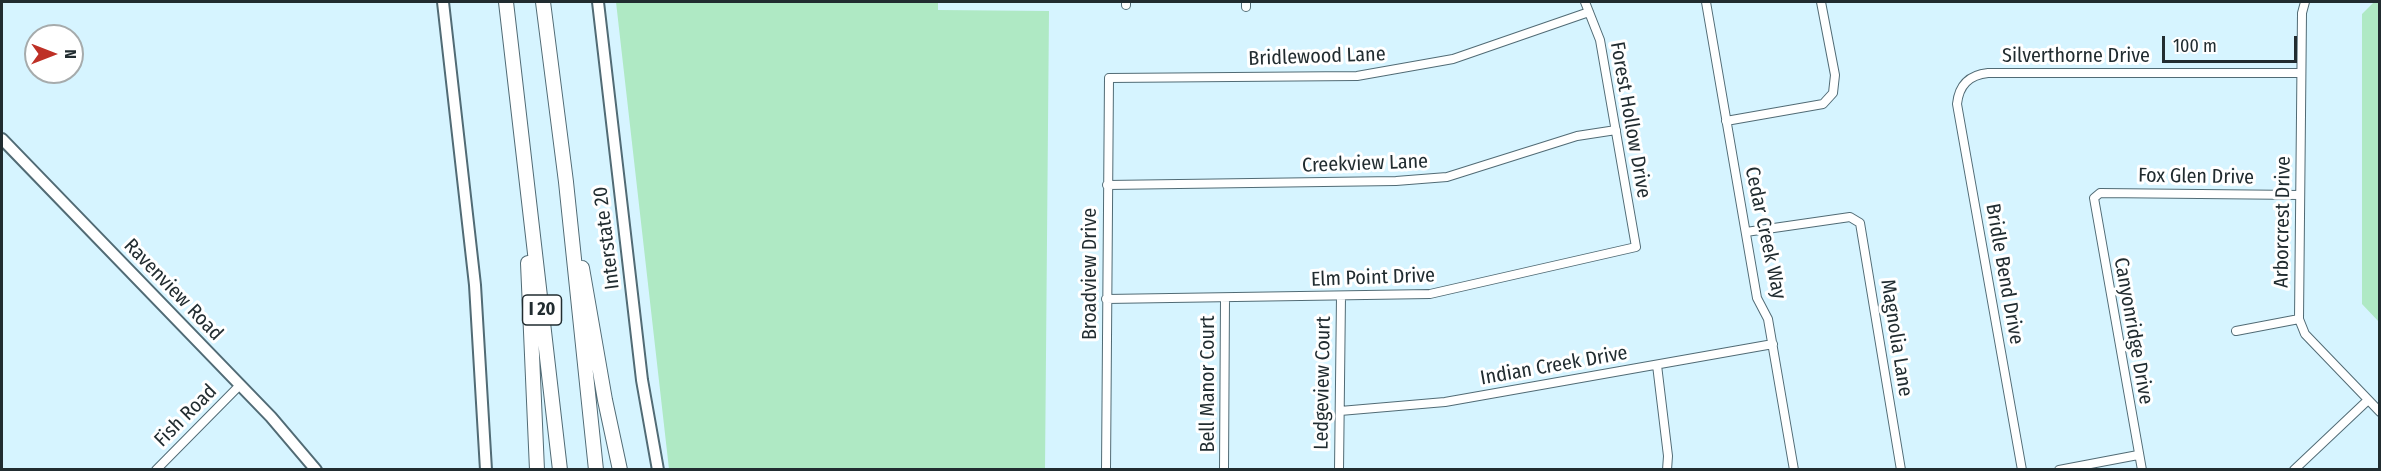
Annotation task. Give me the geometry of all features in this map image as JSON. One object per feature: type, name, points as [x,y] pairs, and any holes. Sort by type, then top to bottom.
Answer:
[{"type":"highway","name":"I 20","points":[[506,2],[560,470]]},
{"type":"highway","name":"I 20","points":[[543,2],[566,182],[596,470]]},
{"type":"highway","points":[[523,150],[537,470]]},
{"type":"highway","points":[[566,182],[605,400],[620,470]]},
{"type":"main road","points":[[444,2],[475,285],[486,470]]},
{"type":"main road","name":"Interstate 20","points":[[598,2],[642,380],[658,470]]},
{"type":"main road","name":"Ravenview Road","points":[[2,139],[271,417],[316,470]]},
{"type":"street","name":"Forest Hollow Drive","points":[[1585,2],[1600,40],[1636,247]]},
{"type":"street","name":"Cedar Creek Way","points":[[1706,2],[1757,298],[1768,319],[1794,470]]},
{"type":"street","points":[[1726,121],[1823,104],[1833,93],[1835,75],[1821,2]]},
{"type":"street","name":"Arborcrest Drive","points":[[2299,319],[2302,14],[2306,2]]},
{"type":"street","name":"Bridlewood Lane","points":[[1108,78],[1357,76],[1453,59],[1589,12]]},
{"type":"street","name":"Silverthorne Drive","points":[[1962,85],[1978,74],[1988,73],[2301,73]]},
{"type":"street","name":"Broadview Drive","points":[[1106,470],[1108,78]]},
{"type":"street","name":"Bridle Bend Drive","points":[[1962,85],[1957,104],[2022,470]]},
{"type":"street","name":"Creekview Lane","points":[[1107,185],[1396,181],[1448,177],[1577,136],[1616,130]]},
{"type":"street","name":"Fox Glen Drive","points":[[2094,198],[2100,193],[2300,195]]},
{"type":"street","name":"Canyonridge Drive","points":[[2094,198],[2142,470]]},
{"type":"street","name":"Magnolia Lane","points":[[1746,232],[1850,218],[1860,223],[1901,470]]},
{"type":"street","name":"Elm Point Drive","points":[[1106,299],[1430,294],[1636,247]]},
{"type":"street","name":"Ledgeview Court","points":[[1339,470],[1341,296]]},
{"type":"street","name":"Bell Manor Court","points":[[1224,470],[1225,298]]},
{"type":"street","points":[[2236,331],[2299,319],[2305,334],[2379,412]]},
{"type":"street","name":"Indian Creek Drive","points":[[1340,411],[1445,402],[1773,344]]},
{"type":"street","points":[[1657,365],[1668,456],[1667,470]]},
{"type":"street","name":"Fish Road","points":[[156,470],[239,386]]},
{"type":"street","points":[[2294,470],[2368,400]]},
{"type":"street","points":[[2059,470],[2138,455]]},
{"type":"green space","points":[[616,2],[938,2],[938,10],[1049,11],[1045,469],[669,469]]},
{"type":"green space","points":[[2374,2],[2380,2],[2379,322],[2362,304],[2362,14]]}]
